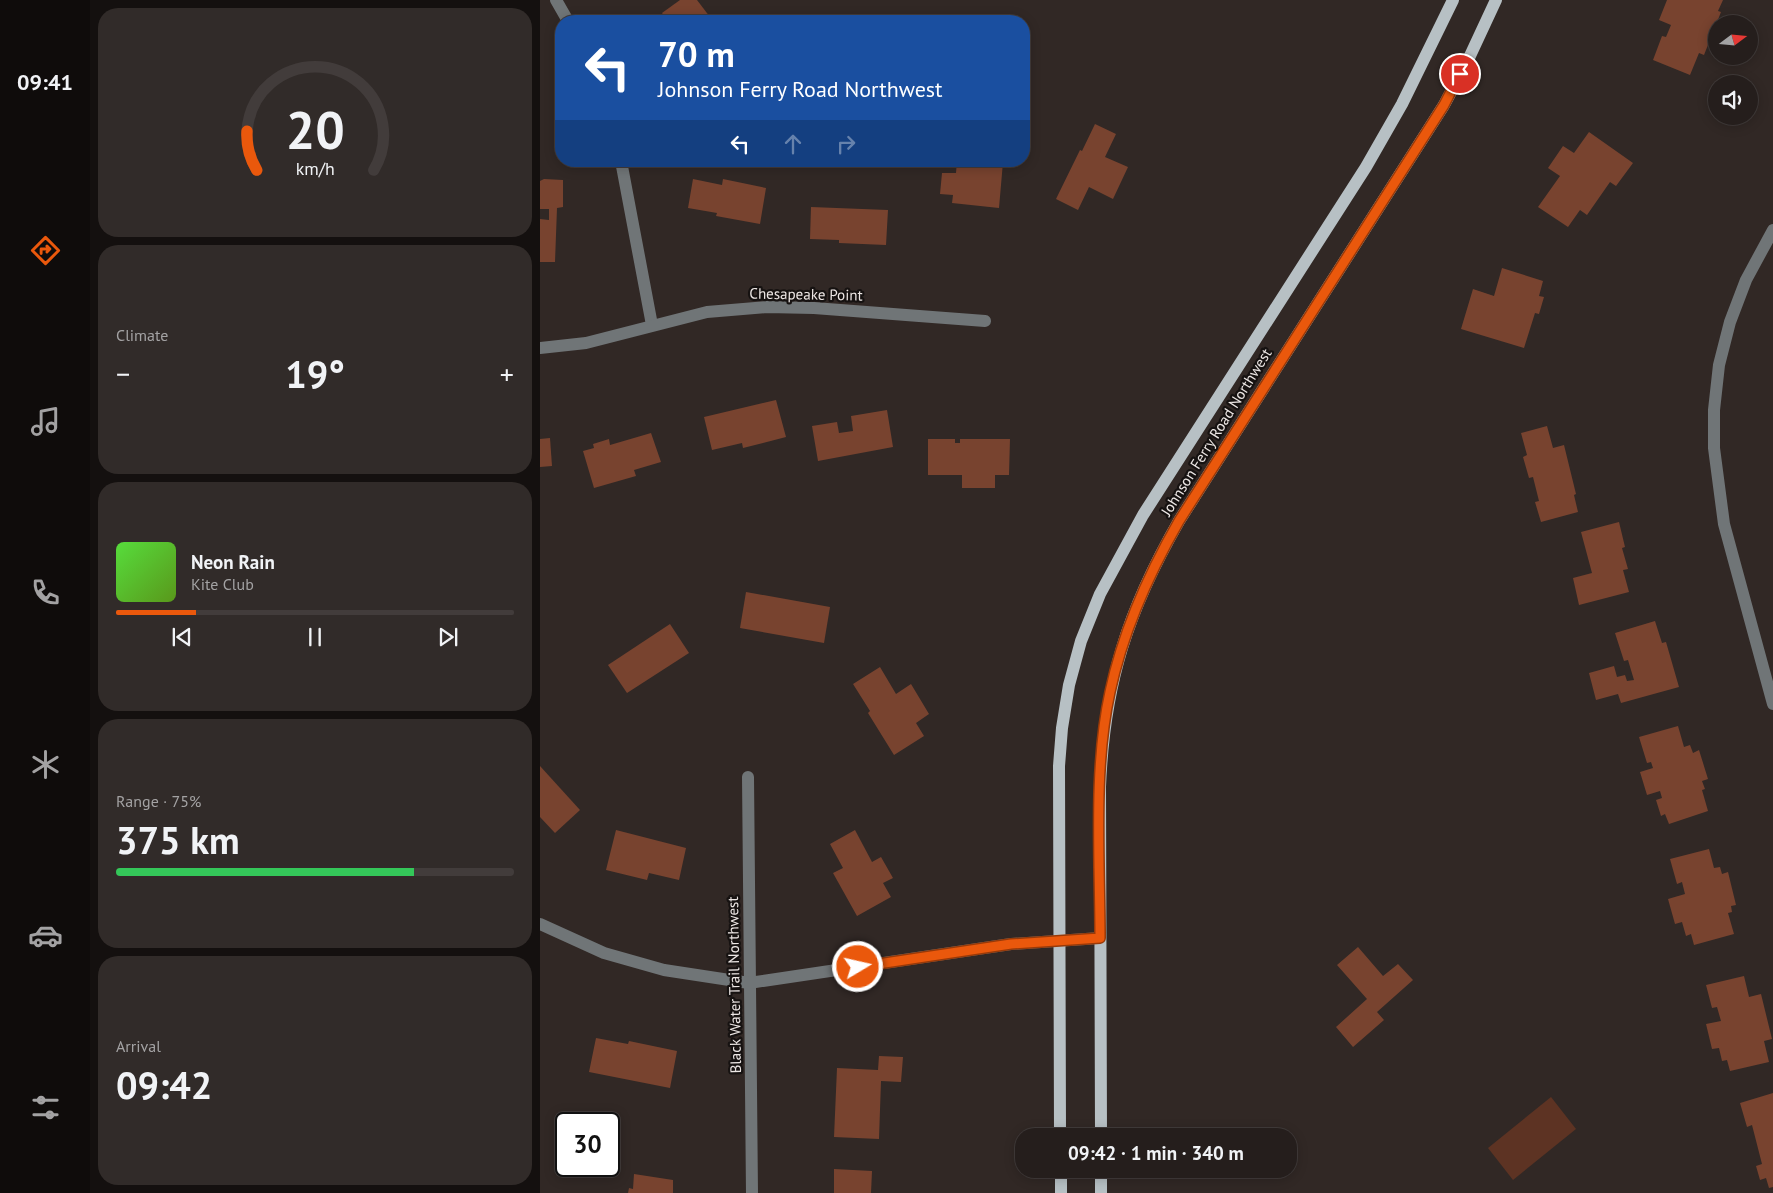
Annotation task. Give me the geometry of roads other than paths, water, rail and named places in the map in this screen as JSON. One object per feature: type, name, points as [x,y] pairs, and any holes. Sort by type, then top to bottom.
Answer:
[{"type":"main road","name":"Johnson Ferry Road Northwest","points":[[1060,1128],[1058,805],[1062,728],[1069,685],[1081,641],[1100,594],[1143,515],[1366,166],[1402,104],[1453,0]]},
{"type":"main road","name":"Johnson Ferry Road Northwest","points":[[1101,1128],[1100,787],[1104,728],[1109,693],[1127,629],[1157,559],[1179,521],[1444,105],[1469,58],[1496,0]]},
{"type":"main road","points":[[1061,1178],[1061,1193]]},
{"type":"main road","points":[[1101,1178],[1101,1193]]},
{"type":"street","points":[[556,0],[565,15]]},
{"type":"street","points":[[622,167],[652,325]]},
{"type":"street","points":[[1773,230],[1746,280],[1730,322],[1719,365],[1714,410],[1714,448],[1724,524],[1773,704]]},
{"type":"street","name":"Chesapeake Point","points":[[540,348],[586,343],[707,312],[767,307],[814,308],[985,321]]},
{"type":"street","name":"Black Water Trail Northwest","points":[[748,777],[752,1193]]},
{"type":"street","points":[[540,924],[613,955],[664,970],[750,983],[1011,944],[1100,938]]}]
